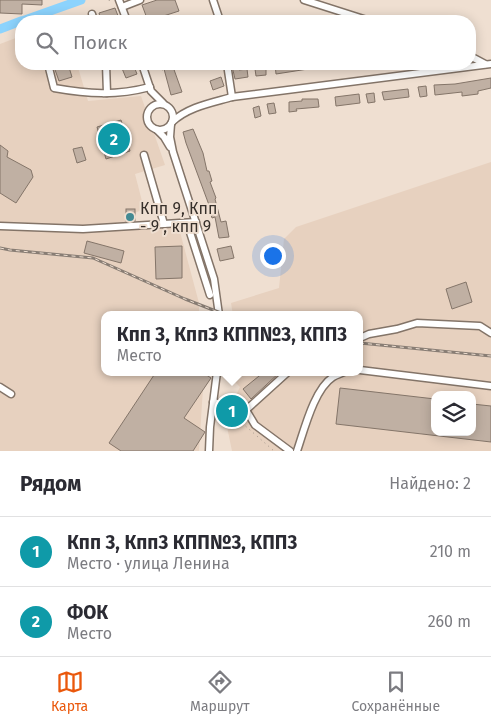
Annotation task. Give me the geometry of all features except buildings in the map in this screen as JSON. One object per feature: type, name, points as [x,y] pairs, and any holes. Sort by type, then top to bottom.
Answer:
[{"type":"street","points":[[125,15],[120,3],[140,0]]},
{"type":"street","points":[[213,0],[218,15]]},
{"type":"street","points":[[304,0],[351,15]]},
{"type":"street","points":[[476,58],[490,64]]},
{"type":"street","points":[[476,66],[490,64]]},
{"type":"street","points":[[50,70],[54,88],[88,94],[151,89]]},
{"type":"street","points":[[106,70],[107,93]]},
{"type":"street","points":[[144,70],[151,89],[173,114],[170,137],[214,279],[218,311]]},
{"type":"street","points":[[228,70],[232,97]]},
{"type":"street","points":[[149,109],[156,104],[182,110],[191,109],[232,97],[443,70]]},
{"type":"street","points":[[151,89],[151,102],[146,117],[147,121],[168,142],[174,152]]},
{"type":"street","points":[[157,130],[165,129],[182,114],[191,109]]},
{"type":"street","points":[[144,155],[164,224]]},
{"type":"street","points":[[187,222],[210,295]]},
{"type":"street","points":[[0,226],[83,229],[196,222]]},
{"type":"street","points":[[363,337],[397,330],[418,323],[480,326],[491,333]]},
{"type":"street","points":[[363,370],[491,386]]},
{"type":"street","points":[[209,451],[216,376]]},
{"type":"street","points":[[246,410],[284,376]]},
{"type":"street","points":[[297,451],[319,394],[334,376]]},
{"type":"street","points":[[0,387],[11,394]]},
{"type":"street","points":[[213,402],[246,410],[255,425],[290,451]]},
{"type":"path","points":[[109,0],[111,4]]},
{"type":"shaded area","points":[[15,38],[15,70],[79,70],[88,101],[141,96],[165,165],[135,174],[144,209],[130,215],[131,229],[171,227],[180,232],[199,303],[199,311],[101,311],[101,376],[204,376],[199,451],[0,451],[0,44]]},
{"type":"shaded area","points":[[491,162],[491,451],[232,451],[225,417],[240,387],[231,376],[363,376],[363,311],[232,311],[231,303],[279,288],[284,239],[296,227]]},
{"type":"waterway","points":[[39,15],[81,0]]},
{"type":"waterway","points":[[0,29],[15,23]]},
{"type":"railway","points":[[0,248],[93,258],[216,311]]},
{"type":"railway","points":[[363,343],[491,356]]},
{"type":"place","name":"ФОК","points":[[114,139]]},
{"type":"place","name":"Кпп 9, Кпп - 9 , кпп 9","points":[[130,217]]},
{"type":"place","name":"Кпп 3, Кпп3 КПП№3, КПП3","points":[[232,411]]}]
